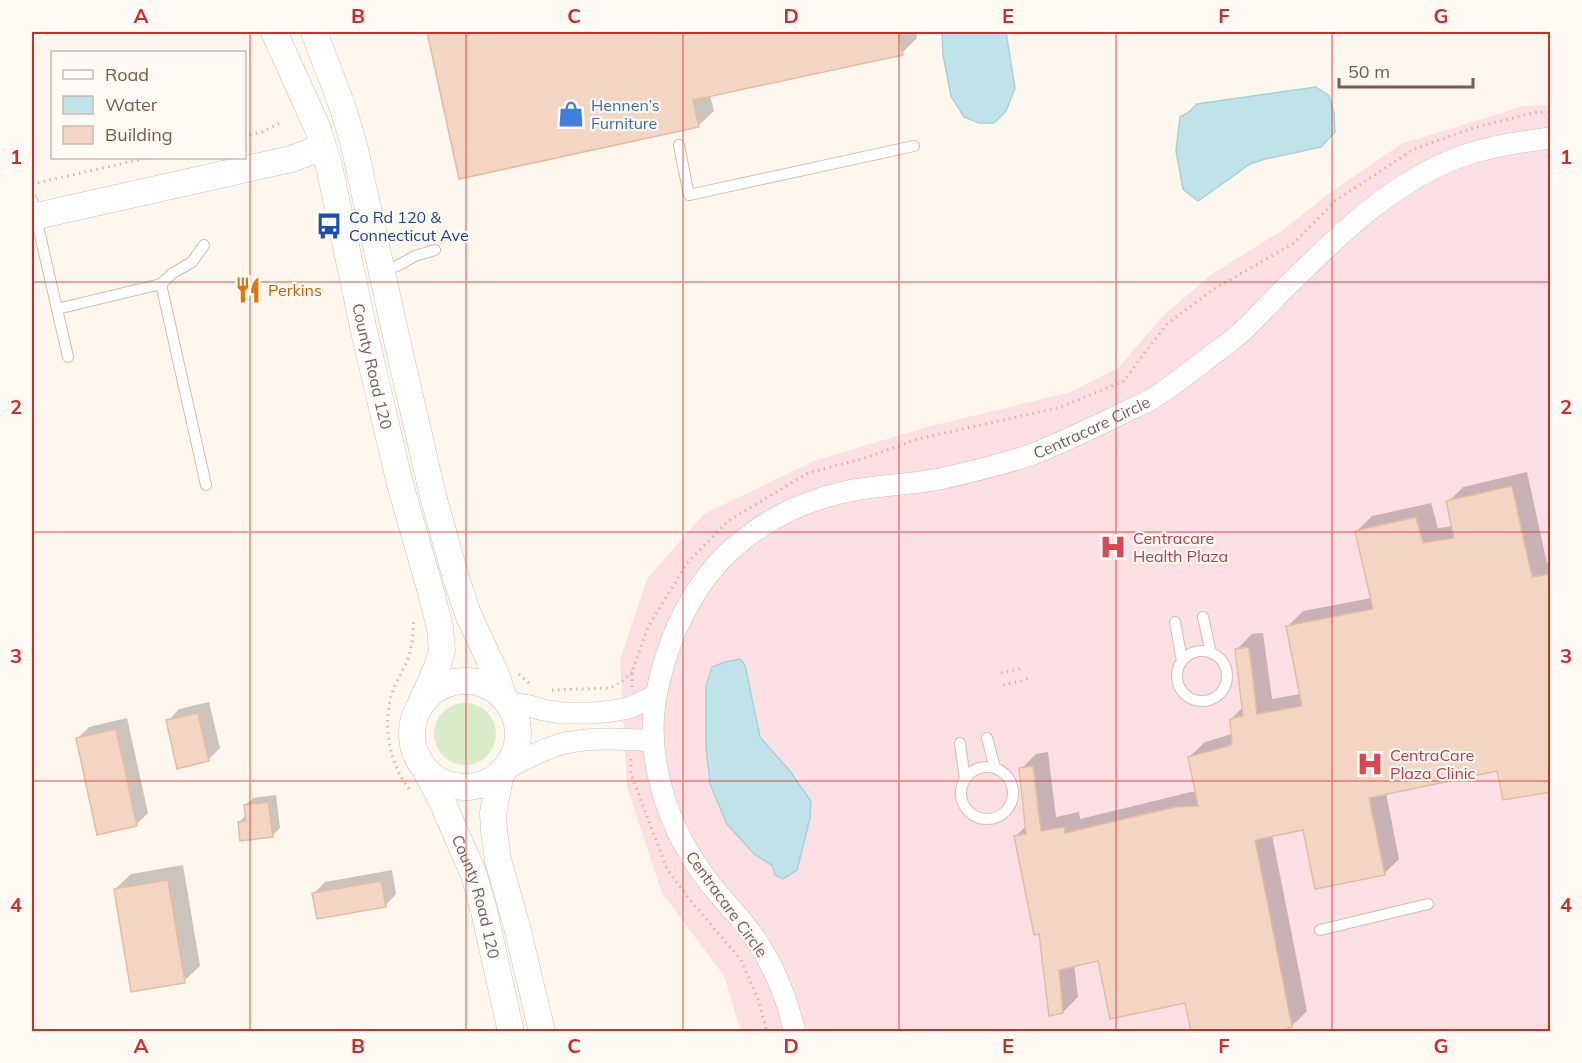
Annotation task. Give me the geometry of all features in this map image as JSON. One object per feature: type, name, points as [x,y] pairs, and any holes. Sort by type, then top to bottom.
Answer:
[{"type":"street","name":"County Road 120","points":[[274,32],[318,129],[329,166],[400,484],[440,628],[442,650],[438,665],[421,703]]},
{"type":"street","name":"County Road 120","points":[[314,32],[343,108],[354,145],[414,417],[456,578],[468,614],[506,700]]},
{"type":"street","name":"Centracare Circle","points":[[795,1032],[777,975],[758,942],[697,866],[681,839],[658,779],[653,741],[656,696],[664,661],[677,627],[693,596],[718,564],[743,539],[776,518],[808,503],[846,491],[934,480],[1030,455],[1131,409],[1154,397],[1239,334],[1337,237],[1399,188],[1430,170],[1464,155],[1516,143],[1551,138]]},
{"type":"street","points":[[33,211],[291,159],[323,147]]},
{"type":"street","points":[[457,681],[472,681],[486,685],[506,700],[515,715],[517,736],[513,757],[494,779],[480,785],[465,787],[450,785],[436,778],[425,768],[417,757],[412,729],[421,703],[431,693],[443,685],[457,681]]},
{"type":"street","points":[[506,700],[562,713],[592,713],[628,708],[656,696]]},
{"type":"street","points":[[503,771],[540,752],[563,744],[609,739],[653,741]]},
{"type":"street","name":"County Road 120","points":[[425,768],[440,796],[474,875],[511,1032]]},
{"type":"street","name":"County Road 120","points":[[503,771],[493,813],[498,860],[517,927],[542,1032]]},
{"type":"lane","points":[[679,145],[689,195],[914,146]]},
{"type":"lane","points":[[33,211],[68,357]]},
{"type":"lane","points":[[57,309],[161,284],[173,273],[192,262],[204,245]]},
{"type":"lane","points":[[381,271],[435,250]]},
{"type":"lane","points":[[161,284],[206,485]]},
{"type":"lane","points":[[1203,617],[1211,653]]},
{"type":"lane","points":[[1175,622],[1182,661]]},
{"type":"lane","points":[[1203,651],[1218,657],[1226,670],[1225,687],[1213,698],[1205,701],[1189,697],[1179,685],[1177,676],[1182,661],[1188,655],[1203,651]]},
{"type":"lane","points":[[987,738],[995,768]]},
{"type":"lane","points":[[960,743],[965,779]]},
{"type":"lane","points":[[995,768],[1002,772],[1012,786],[1011,803],[1000,816],[992,819],[975,816],[963,804],[961,796],[965,779],[978,769],[995,768]]},
{"type":"lane","points":[[1320,930],[1428,904]]},
{"type":"path","points":[[246,136],[262,132],[279,123]]},
{"type":"path","points":[[32,184],[143,159]]},
{"type":"path","points":[[410,789],[403,780],[391,752],[388,713],[393,690],[410,653],[415,616]]},
{"type":"path","points":[[515,668],[536,689]]},
{"type":"path","points":[[1001,673],[1023,668]]},
{"type":"path","points":[[542,691],[610,687],[621,682],[632,672]]},
{"type":"path","points":[[1003,685],[1031,677]]},
{"type":"shaded area","name":"Centracare Health Plaza","points":[[1550,105],[1550,1031],[741,1031],[724,976],[662,893],[627,787],[620,660],[647,579],[704,514],[814,461],[927,427],[1071,392],[1118,368],[1162,317],[1212,274],[1283,230],[1327,195],[1401,144],[1524,106]]},
{"type":"green space","points":[[459,703],[471,703],[487,712],[494,722],[496,734],[494,746],[487,756],[471,765],[459,765],[448,760],[439,751],[434,740],[434,728],[439,717],[448,708]]},
{"type":"water","points":[[942,32],[1006,32],[1015,88],[1006,111],[994,123],[979,123],[964,117],[951,96],[943,55]]},
{"type":"water","points":[[1316,87],[1329,96],[1334,113],[1335,132],[1321,147],[1250,164],[1198,201],[1183,189],[1176,151],[1180,117],[1197,104]]},
{"type":"water","points":[[740,659],[745,665],[760,737],[789,770],[811,801],[810,818],[797,870],[783,879],[775,875],[772,865],[755,855],[727,824],[710,784],[706,747],[706,686],[712,667]]},
{"type":"building","name":"Hennen’s Furniture","points":[[427,32],[898,32],[903,55],[693,100],[699,127],[459,179]]},
{"type":"building","name":"CentraCare Plaza Clinic","points":[[1512,486],[1532,577],[1551,574],[1551,792],[1503,800],[1497,771],[1369,798],[1385,875],[1315,889],[1303,830],[1255,840],[1292,1027],[1277,1032],[1191,1032],[1185,1003],[1110,1019],[1098,961],[1059,970],[1063,1013],[1049,1016],[1039,934],[1034,935],[1014,836],[1026,834],[1019,768],[1033,766],[1041,831],[1064,827],[1065,833],[1175,807],[1198,806],[1188,757],[1232,745],[1230,719],[1243,716],[1235,649],[1249,647],[1257,714],[1302,706],[1286,626],[1373,609],[1355,531],[1416,517],[1423,543],[1454,538],[1446,501]]},
{"type":"building","points":[[198,713],[209,761],[177,769],[166,720]]},
{"type":"building","points":[[116,729],[137,826],[97,835],[76,738]]},
{"type":"building","points":[[268,802],[273,837],[240,841],[238,822],[246,821],[244,805]]},
{"type":"building","points":[[168,880],[185,983],[131,992],[114,889]]},
{"type":"building","points":[[381,881],[386,907],[317,919],[312,893]]},
{"type":"place","name":"Hennen’s Furniture","points":[[571,114]]},
{"type":"place","name":"Co Rd 120 & Connecticut Ave","points":[[329,226]]},
{"type":"place","name":"Perkins","points":[[248,290]]},
{"type":"place","name":"Centracare Health Plaza","points":[[1113,547]]},
{"type":"place","name":"CentraCare Plaza Clinic","points":[[1370,764]]}]
